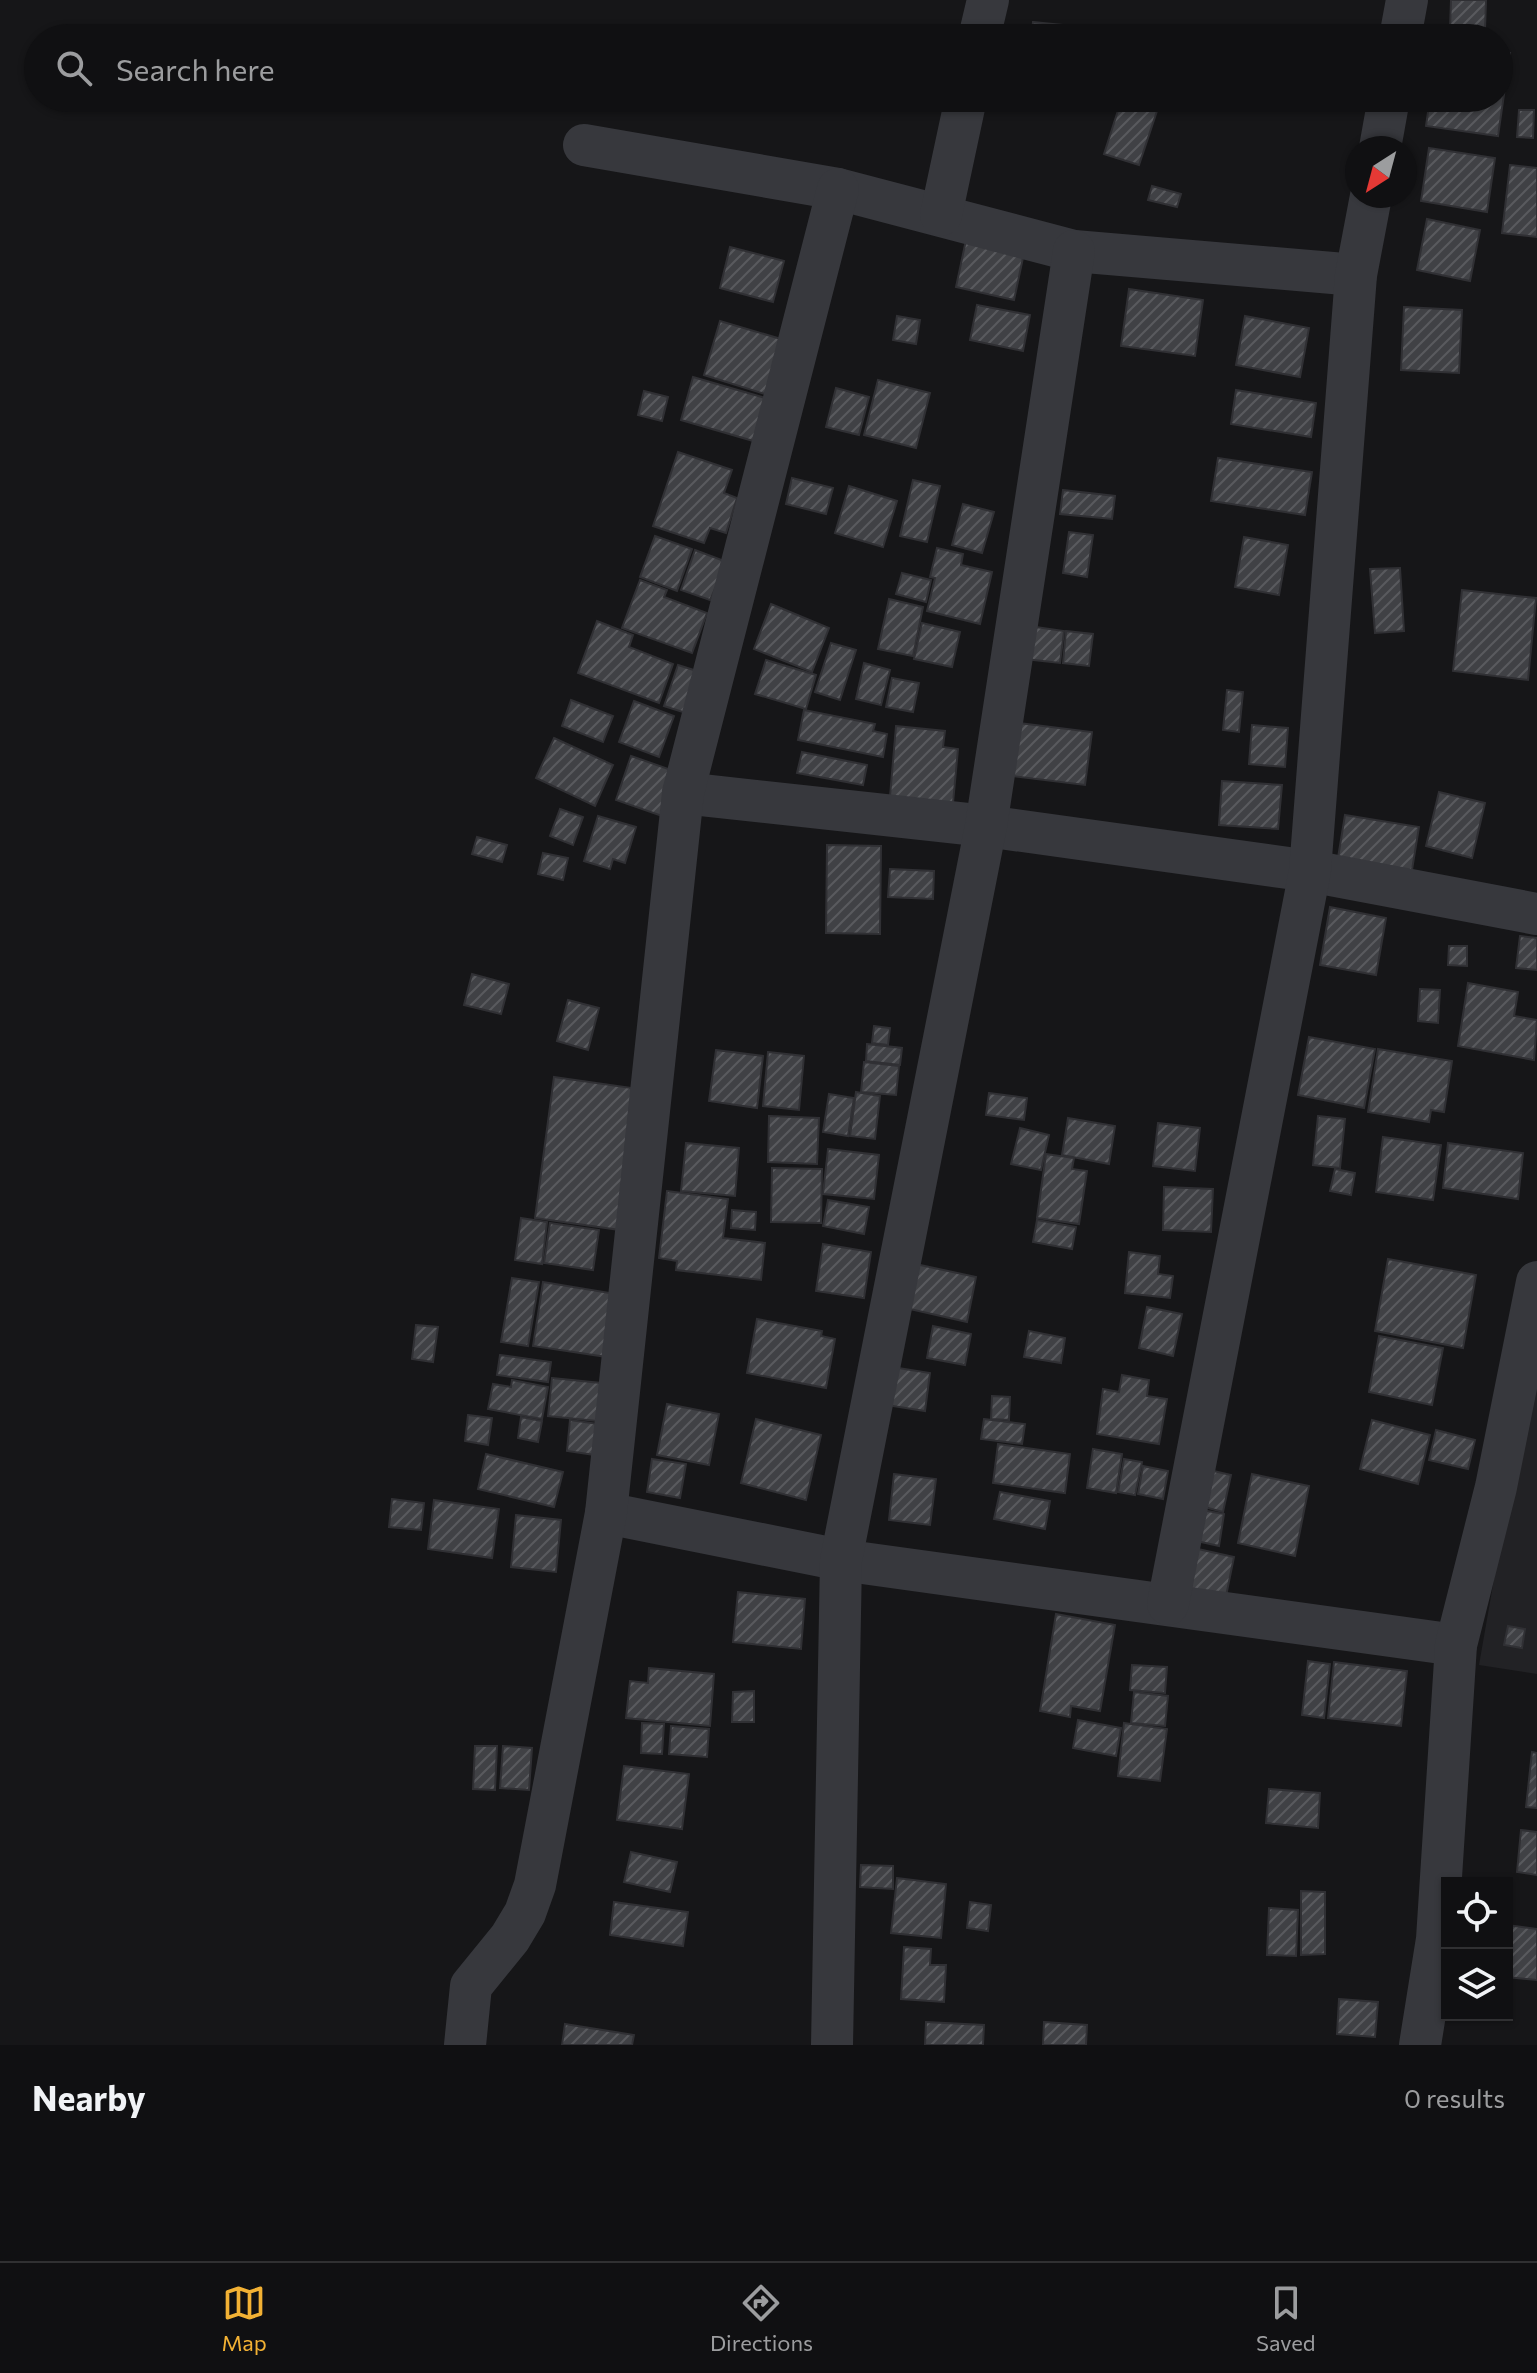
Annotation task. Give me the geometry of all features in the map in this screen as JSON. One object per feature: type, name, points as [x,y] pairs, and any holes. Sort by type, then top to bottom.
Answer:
[{"type":"street","points":[[982,24],[988,0]]},
{"type":"street","points":[[1403,24],[1407,0]]},
{"type":"street","points":[[941,215],[963,112]]},
{"type":"street","points":[[1382,136],[1386,112]]},
{"type":"street","points":[[584,145],[838,189],[1074,251],[1356,275]]},
{"type":"street","points":[[465,2045],[471,1986],[510,1938],[525,1913],[535,1885],[606,1513],[683,793],[838,189]]},
{"type":"street","points":[[1168,1604],[1310,871],[1356,275],[1369,208]]},
{"type":"street","points":[[832,2045],[841,1560],[986,826],[1074,251]]},
{"type":"street","points":[[683,793],[986,826],[1310,871],[1537,914]]},
{"type":"street","points":[[1420,2045],[1437,1939],[1456,1645],[1496,1487],[1537,1282]]},
{"type":"street","points":[[606,1513],[841,1560],[1456,1645]]},
{"type":"shaded area","points":[[1537,1333],[1537,1674],[1479,1665]]},
{"type":"building","points":[[1451,0],[1486,0],[1485,24],[1450,24]]},
{"type":"building","points":[[1519,110],[1534,110],[1533,138],[1517,137]]},
{"type":"building","points":[[1118,112],[1157,112],[1139,165],[1104,154]]},
{"type":"building","points":[[1428,112],[1501,112],[1498,136],[1426,126]]},
{"type":"building","points":[[1429,148],[1495,158],[1487,212],[1421,201]]},
{"type":"building","points":[[1510,165],[1537,168],[1537,237],[1502,233]]},
{"type":"building","points":[[1152,186],[1181,194],[1177,207],[1148,200]]},
{"type":"building","points":[[1427,219],[1480,230],[1470,281],[1417,270]]},
{"type":"building","points":[[966,240],[1024,253],[1014,300],[956,287]]},
{"type":"building","points":[[730,247],[784,261],[773,302],[720,288]]},
{"type":"building","points":[[1129,289],[1203,300],[1195,356],[1121,346]]},
{"type":"building","points":[[977,305],[1030,315],[1023,351],[970,340]]},
{"type":"building","points":[[1404,307],[1462,310],[1459,373],[1401,370]]},
{"type":"building","points":[[897,316],[920,320],[916,344],[893,340]]},
{"type":"building","points":[[1245,316],[1309,328],[1300,377],[1236,365]]},
{"type":"building","points":[[720,321],[781,339],[765,394],[704,375]]},
{"type":"building","points":[[693,377],[779,402],[767,445],[681,420]]},
{"type":"building","points":[[878,380],[930,393],[916,448],[864,435]]},
{"type":"building","points":[[836,388],[869,397],[859,435],[826,427]]},
{"type":"building","points":[[1236,390],[1316,403],[1311,437],[1231,424]]},
{"type":"building","points":[[644,391],[668,397],[662,421],[638,415]]},
{"type":"building","points":[[678,452],[732,470],[724,493],[737,498],[726,533],[710,528],[704,543],[653,526]]},
{"type":"building","points":[[1218,458],[1312,472],[1305,515],[1211,501]]},
{"type":"building","points":[[792,478],[833,488],[826,514],[786,504]]},
{"type":"building","points":[[913,480],[940,486],[927,542],[900,536]]},
{"type":"building","points":[[849,486],[897,501],[883,547],[835,533]]},
{"type":"building","points":[[1063,490],[1115,496],[1112,519],[1060,514]]},
{"type":"building","points":[[963,504],[994,512],[982,553],[952,545]]},
{"type":"building","points":[[1069,532],[1093,535],[1087,577],[1063,573]]},
{"type":"building","points":[[655,536],[692,549],[677,591],[640,577]]},
{"type":"building","points":[[1244,537],[1288,545],[1279,595],[1235,587]]},
{"type":"building","points":[[937,548],[963,554],[961,565],[992,572],[980,624],[927,611],[935,578],[930,577]]},
{"type":"building","points":[[695,550],[727,562],[710,600],[681,590]]},
{"type":"building","points":[[1400,568],[1404,631],[1375,633],[1370,569]]},
{"type":"building","points":[[902,573],[931,580],[926,602],[896,594]]},
{"type":"building","points":[[640,580],[667,590],[664,597],[707,613],[692,653],[622,628]]},
{"type":"building","points":[[1462,590],[1536,598],[1528,680],[1453,671]]},
{"type":"building","points":[[889,599],[923,607],[913,656],[878,649]]},
{"type":"building","points":[[771,604],[829,628],[812,672],[754,649]]},
{"type":"building","points":[[597,621],[633,635],[629,647],[673,664],[659,703],[578,673]]},
{"type":"building","points":[[922,623],[960,632],[952,667],[914,659]]},
{"type":"building","points":[[1029,626],[1064,631],[1060,663],[1025,659]]},
{"type":"building","points":[[1066,631],[1093,634],[1089,666],[1063,663]]},
{"type":"building","points":[[831,643],[856,650],[840,700],[815,692]]},
{"type":"building","points":[[766,660],[816,675],[806,709],[755,694]]},
{"type":"building","points":[[864,663],[890,670],[881,705],[856,699]]},
{"type":"building","points":[[678,665],[700,672],[686,713],[664,706]]},
{"type":"building","points":[[892,678],[919,683],[913,712],[886,707]]},
{"type":"building","points":[[1227,690],[1243,692],[1239,732],[1223,730]]},
{"type":"building","points":[[571,700],[613,716],[603,742],[562,726]]},
{"type":"building","points":[[634,701],[674,716],[659,757],[619,742]]},
{"type":"building","points":[[804,710],[875,724],[873,731],[887,734],[883,757],[798,740]]},
{"type":"building","points":[[1019,723],[1092,732],[1085,785],[1012,776]]},
{"type":"building","points":[[1252,725],[1288,728],[1285,767],[1249,764]]},
{"type":"building","points":[[896,726],[945,731],[943,747],[958,749],[952,814],[889,808]]},
{"type":"building","points":[[554,738],[613,765],[595,806],[536,778]]},
{"type":"building","points":[[802,752],[867,765],[863,785],[797,773]]},
{"type":"building","points":[[631,756],[677,772],[662,816],[616,800]]},
{"type":"building","points":[[1222,781],[1282,785],[1278,829],[1219,825]]},
{"type":"building","points":[[1439,792],[1485,803],[1472,858],[1426,846]]},
{"type":"building","points":[[560,809],[583,817],[573,845],[550,836]]},
{"type":"building","points":[[1345,815],[1419,827],[1411,876],[1337,864]]},
{"type":"building","points":[[598,816],[636,827],[625,863],[613,859],[610,869],[584,861]]},
{"type":"building","points":[[477,837],[507,845],[502,862],[472,854]]},
{"type":"building","points":[[827,845],[881,846],[880,934],[826,933]]},
{"type":"building","points":[[543,853],[568,858],[563,880],[538,874]]},
{"type":"building","points":[[890,869],[934,871],[933,899],[888,897]]},
{"type":"building","points":[[1330,907],[1386,918],[1376,975],[1320,965]]},
{"type":"building","points":[[1520,936],[1537,938],[1537,970],[1516,968]]},
{"type":"building","points":[[1449,946],[1467,946],[1467,966],[1448,965]]},
{"type":"building","points":[[472,974],[509,984],[501,1014],[464,1005]]},
{"type":"building","points":[[1468,983],[1518,992],[1514,1016],[1537,1020],[1534,1060],[1458,1046]]},
{"type":"building","points":[[1420,989],[1440,990],[1438,1023],[1418,1021]]},
{"type":"building","points":[[568,1000],[599,1008],[588,1050],[557,1041]]},
{"type":"building","points":[[874,1026],[890,1028],[888,1045],[872,1043]]},
{"type":"building","points":[[1309,1037],[1375,1049],[1364,1108],[1298,1095]]},
{"type":"building","points":[[867,1044],[902,1048],[900,1065],[866,1061]]},
{"type":"building","points":[[1378,1049],[1452,1061],[1444,1112],[1431,1110],[1429,1122],[1368,1112]]},
{"type":"building","points":[[716,1050],[763,1056],[757,1108],[709,1101]]},
{"type":"building","points":[[768,1052],[804,1056],[799,1110],[763,1106]]},
{"type":"building","points":[[864,1062],[899,1066],[896,1095],[861,1092]]},
{"type":"building","points":[[554,1077],[639,1089],[620,1230],[535,1218]]},
{"type":"building","points":[[856,1092],[880,1096],[875,1139],[850,1136]]},
{"type":"building","points":[[989,1093],[1027,1098],[1024,1120],[986,1115]]},
{"type":"building","points":[[829,1094],[854,1098],[848,1136],[823,1132]]},
{"type":"building","points":[[769,1116],[819,1118],[817,1164],[768,1162]]},
{"type":"building","points":[[1318,1116],[1345,1119],[1340,1168],[1313,1165]]},
{"type":"building","points":[[1068,1118],[1115,1126],[1109,1164],[1062,1155]]},
{"type":"building","points":[[1158,1123],[1200,1128],[1195,1171],[1153,1166]]},
{"type":"building","points":[[1020,1128],[1049,1135],[1041,1170],[1011,1164]]},
{"type":"building","points":[[1383,1137],[1441,1145],[1433,1200],[1376,1192]]},
{"type":"building","points":[[686,1143],[739,1148],[735,1196],[681,1191]]},
{"type":"building","points":[[1448,1143],[1523,1153],[1518,1199],[1443,1188]]},
{"type":"building","points":[[828,1149],[879,1155],[874,1199],[823,1194]]},
{"type":"building","points":[[1046,1154],[1074,1158],[1072,1169],[1087,1171],[1079,1224],[1037,1218]]},
{"type":"building","points":[[772,1168],[822,1169],[821,1223],[771,1222]]},
{"type":"building","points":[[1335,1169],[1355,1173],[1351,1195],[1330,1191]]},
{"type":"building","points":[[1164,1187],[1213,1189],[1211,1232],[1163,1230]]},
{"type":"building","points":[[667,1191],[728,1199],[723,1238],[765,1243],[761,1280],[676,1270],[677,1261],[659,1258]]},
{"type":"building","points":[[828,1200],[869,1207],[864,1234],[823,1226]]},
{"type":"building","points":[[732,1210],[756,1212],[755,1230],[731,1228]]},
{"type":"building","points":[[521,1218],[547,1222],[542,1264],[515,1260]]},
{"type":"building","points":[[1037,1220],[1076,1227],[1072,1249],[1033,1242]]},
{"type":"building","points":[[550,1223],[599,1230],[593,1270],[544,1263]]},
{"type":"building","points":[[823,1244],[871,1252],[864,1298],[816,1291]]},
{"type":"building","points":[[1129,1252],[1160,1256],[1158,1274],[1173,1276],[1170,1298],[1125,1293]]},
{"type":"building","points":[[1388,1259],[1476,1275],[1463,1348],[1375,1331]]},
{"type":"building","points":[[911,1263],[976,1277],[967,1322],[901,1307]]},
{"type":"building","points":[[512,1278],[539,1282],[528,1346],[501,1342]]},
{"type":"building","points":[[543,1282],[616,1294],[607,1357],[533,1346]]},
{"type":"building","points":[[1147,1307],[1182,1314],[1173,1356],[1139,1348]]},
{"type":"building","points":[[757,1319],[822,1331],[821,1336],[835,1339],[826,1388],[747,1373]]},
{"type":"building","points":[[416,1325],[438,1327],[433,1362],[412,1359]]},
{"type":"building","points":[[933,1326],[971,1334],[965,1365],[927,1358]]},
{"type":"building","points":[[1029,1331],[1065,1338],[1061,1363],[1024,1357]]},
{"type":"building","points":[[1379,1336],[1443,1348],[1432,1405],[1369,1392]]},
{"type":"building","points":[[500,1355],[551,1362],[548,1382],[497,1375]]},
{"type":"building","points":[[886,1366],[930,1373],[925,1411],[880,1404]]},
{"type":"building","points":[[1122,1375],[1149,1380],[1147,1396],[1167,1399],[1159,1444],[1097,1434],[1103,1389],[1119,1392]]},
{"type":"building","points":[[552,1378],[601,1383],[597,1421],[548,1416]]},
{"type":"building","points":[[512,1380],[548,1387],[542,1419],[488,1409],[493,1384],[511,1387]]},
{"type":"building","points":[[992,1396],[1010,1397],[1009,1420],[991,1419]]},
{"type":"building","points":[[667,1404],[719,1414],[709,1465],[657,1455]]},
{"type":"building","points":[[468,1415],[492,1418],[488,1445],[465,1441]]},
{"type":"building","points":[[521,1417],[542,1421],[538,1442],[518,1438]]},
{"type":"building","points":[[756,1419],[821,1435],[806,1500],[741,1483]]},
{"type":"building","points":[[984,1419],[1025,1424],[1022,1444],[981,1439]]},
{"type":"building","points":[[570,1420],[599,1424],[595,1455],[567,1451]]},
{"type":"building","points":[[1372,1420],[1430,1435],[1418,1484],[1360,1469]]},
{"type":"building","points":[[1436,1430],[1475,1440],[1468,1469],[1429,1460]]},
{"type":"building","points":[[998,1444],[1070,1454],[1065,1493],[993,1483]]},
{"type":"building","points":[[1093,1449],[1122,1454],[1116,1493],[1087,1488]]},
{"type":"building","points":[[486,1454],[563,1472],[554,1507],[478,1489]]},
{"type":"building","points":[[652,1459],[686,1464],[680,1498],[647,1492]]},
{"type":"building","points":[[1124,1459],[1142,1462],[1135,1495],[1118,1492]]},
{"type":"building","points":[[1143,1466],[1168,1471],[1163,1499],[1138,1494]]},
{"type":"building","points":[[1205,1469],[1231,1475],[1223,1512],[1197,1505]]},
{"type":"building","points":[[894,1474],[936,1479],[930,1525],[889,1520]]},
{"type":"building","points":[[1252,1474],[1309,1486],[1295,1556],[1238,1543]]},
{"type":"building","points":[[1000,1492],[1050,1501],[1045,1529],[994,1519]]},
{"type":"building","points":[[392,1499],[424,1503],[421,1530],[389,1527]]},
{"type":"building","points":[[434,1500],[499,1509],[492,1558],[428,1549]]},
{"type":"building","points":[[1197,1509],[1224,1514],[1219,1546],[1192,1540]]},
{"type":"building","points":[[516,1515],[561,1520],[556,1572],[511,1567]]},
{"type":"building","points":[[1189,1547],[1234,1557],[1225,1601],[1181,1592]]},
{"type":"building","points":[[738,1592],[805,1599],[801,1649],[733,1642]]},
{"type":"building","points":[[1056,1614],[1115,1625],[1100,1711],[1071,1706],[1070,1717],[1040,1711]]},
{"type":"building","points":[[1508,1626],[1525,1629],[1522,1648],[1504,1645]]},
{"type":"building","points":[[1308,1661],[1330,1664],[1324,1718],[1302,1715]]},
{"type":"building","points":[[1334,1662],[1407,1671],[1401,1726],[1328,1718]]},
{"type":"building","points":[[1132,1665],[1167,1667],[1165,1693],[1130,1690]]},
{"type":"building","points":[[649,1668],[714,1674],[710,1726],[626,1718],[630,1681],[648,1683]]},
{"type":"building","points":[[754,1691],[754,1722],[732,1722],[733,1692]]},
{"type":"building","points":[[1134,1692],[1168,1696],[1165,1726],[1131,1723]]},
{"type":"building","points":[[1078,1720],[1121,1728],[1116,1756],[1073,1748]]},
{"type":"building","points":[[642,1723],[664,1724],[662,1754],[641,1753]]},
{"type":"building","points":[[1124,1723],[1167,1729],[1160,1781],[1118,1776]]},
{"type":"building","points":[[671,1726],[709,1729],[707,1757],[669,1754]]},
{"type":"building","points":[[475,1746],[497,1746],[495,1790],[473,1789]]},
{"type":"building","points":[[503,1746],[532,1748],[529,1790],[500,1788]]},
{"type":"building","points":[[1532,1752],[1537,1753],[1537,1808],[1526,1807]]},
{"type":"building","points":[[624,1766],[689,1774],[682,1829],[617,1820]]},
{"type":"building","points":[[1269,1789],[1320,1793],[1318,1828],[1266,1823]]},
{"type":"building","points":[[1521,1830],[1537,1832],[1537,1875],[1517,1872]]},
{"type":"building","points":[[631,1852],[677,1862],[670,1892],[624,1882]]},
{"type":"building","points":[[861,1865],[893,1866],[893,1889],[860,1887]]},
{"type":"building","points":[[897,1878],[946,1884],[941,1938],[891,1933]]},
{"type":"building","points":[[1301,1891],[1325,1892],[1325,1954],[1301,1955]]},
{"type":"building","points":[[614,1902],[688,1912],[683,1946],[610,1935]]},
{"type":"building","points":[[970,1902],[991,1905],[988,1931],[967,1928]]},
{"type":"building","points":[[1269,1908],[1298,1910],[1296,1956],[1267,1955]]},
{"type":"building","points":[[1513,1926],[1537,1929],[1537,1980],[1513,1978]]},
{"type":"building","points":[[904,1947],[931,1949],[930,1965],[946,1965],[944,2002],[901,1999]]},
{"type":"building","points":[[1339,1999],[1378,2002],[1375,2037],[1337,2034]]},
{"type":"building","points":[[926,2022],[984,2025],[983,2045],[925,2045]]},
{"type":"building","points":[[1044,2022],[1087,2025],[1086,2045],[1043,2045]]},
{"type":"building","points":[[565,2024],[634,2035],[632,2045],[562,2045]]}]
